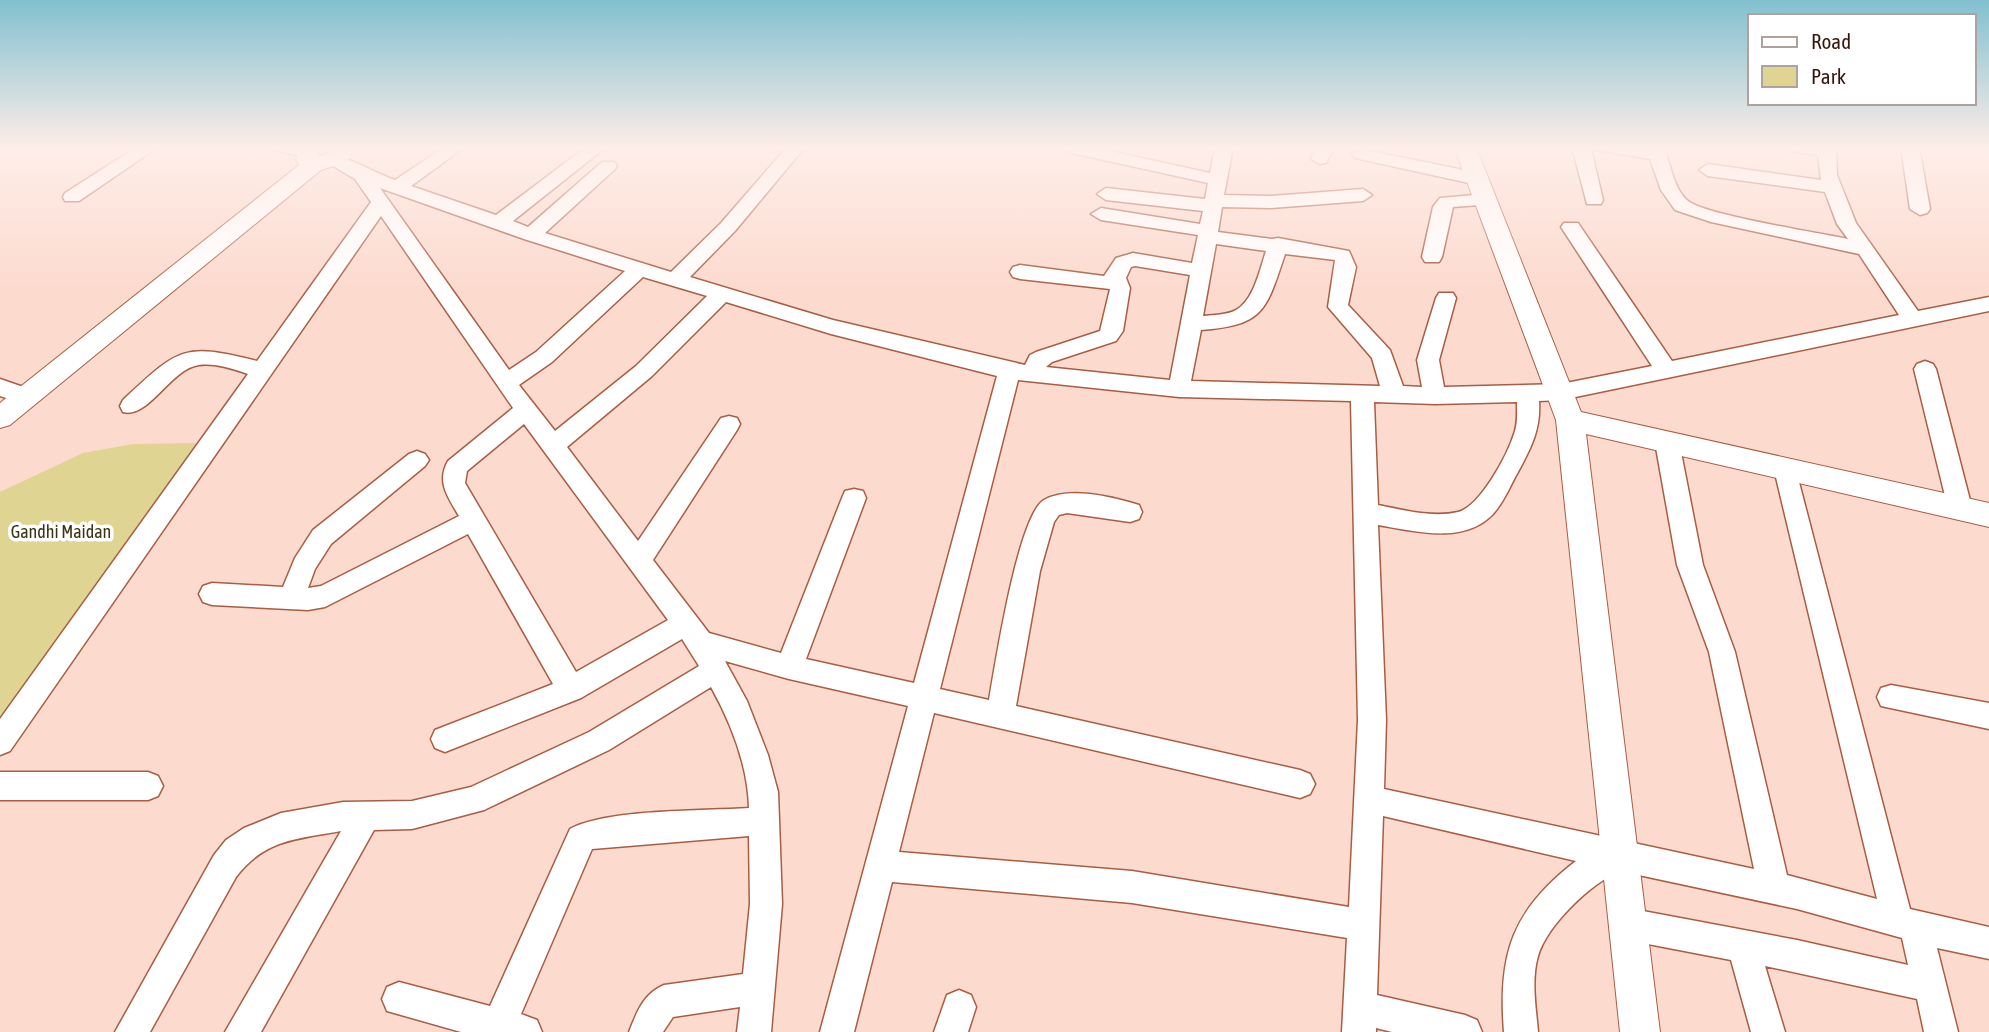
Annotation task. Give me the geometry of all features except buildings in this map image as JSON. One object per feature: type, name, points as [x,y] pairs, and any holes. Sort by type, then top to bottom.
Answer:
[{"type":"street","points":[[0,418],[273,195]]},
{"type":"street","points":[[2,738],[389,195]]},
{"type":"street","points":[[389,195],[506,383],[693,632],[733,701],[754,755],[763,792],[766,904],[754,1032]]},
{"type":"street","points":[[390,195],[498,223],[831,327],[1020,372],[1179,389],[1435,396],[1528,394],[1667,442],[1989,515]]},
{"type":"street","points":[[498,223],[534,195]]},
{"type":"street","points":[[531,235],[575,195]]},
{"type":"street","points":[[675,280],[728,227],[755,195]]},
{"type":"street","points":[[1120,195],[1214,203],[1361,195]]},
{"type":"street","points":[[1179,389],[1215,195]]},
{"type":"street","points":[[1432,257],[1443,207],[1447,202],[1467,195]]},
{"type":"street","points":[[1484,195],[1565,406],[1640,1032]]},
{"type":"street","points":[[1593,195],[1594,200]]},
{"type":"street","points":[[1674,195],[1693,211],[1864,249]]},
{"type":"street","points":[[1835,195],[1852,234],[1880,269],[1913,320]]},
{"type":"street","points":[[1918,195],[1920,209]]},
{"type":"street","points":[[1101,214],[1208,234],[1336,252],[1346,259],[1336,299],[1338,307],[1382,355],[1394,394]]},
{"type":"street","points":[[1571,227],[1667,371]]},
{"type":"street","points":[[1191,324],[1239,318],[1246,314],[1259,296],[1278,244]]},
{"type":"street","points":[[1020,272],[1107,283],[1116,278],[1123,263],[1133,259],[1202,271]]},
{"type":"street","points":[[506,383],[544,358],[639,269]]},
{"type":"street","points":[[837,1032],[924,698],[1020,372],[1044,357],[1108,336],[1112,331],[1120,288],[1116,278]]},
{"type":"street","points":[[553,446],[644,371],[722,294]]},
{"type":"street","points":[[1435,396],[1428,360],[1446,298]]},
{"type":"street","points":[[1565,406],[1667,371],[1989,304]]},
{"type":"street","points":[[131,406],[177,366],[188,360],[206,357],[262,370]]},
{"type":"street","points":[[1925,369],[1960,508]]},
{"type":"street","points":[[0,387],[27,397]]},
{"type":"street","points":[[1362,393],[1372,720],[1360,1020],[1465,1032]]},
{"type":"street","points":[[1365,513],[1437,522],[1471,517],[1479,512],[1494,494],[1527,436],[1528,394]]},
{"type":"street","points":[[526,410],[456,467],[452,475],[453,483],[571,689]]},
{"type":"street","points":[[639,560],[729,424]]},
{"type":"street","points":[[1667,442],[1690,565],[1722,652],[1774,888]]},
{"type":"street","points":[[291,598],[304,565],[322,537],[417,460]]},
{"type":"street","points":[[1786,469],[1906,922],[1930,986],[1941,1032]]},
{"type":"street","points":[[789,667],[854,498]]},
{"type":"street","points":[[1000,715],[1028,568],[1042,518],[1049,509],[1061,504],[1130,512]]},
{"type":"street","points":[[212,594],[309,598],[332,592],[474,520]]},
{"type":"street","points":[[445,739],[571,689],[693,632],[789,667],[1300,784]]},
{"type":"street","points":[[132,1032],[225,866],[237,851],[255,838],[281,827],[367,814],[412,815],[474,800],[599,741],[716,670]]},
{"type":"street","points":[[1891,697],[1989,716]]},
{"type":"street","points":[[0,786],[148,786]]},
{"type":"street","points":[[1368,799],[1774,888],[1989,943]]},
{"type":"street","points":[[242,1032],[367,814]]},
{"type":"street","points":[[399,999],[512,1028],[581,839],[604,832],[764,821]]},
{"type":"street","points":[[1521,1032],[1518,987],[1521,956],[1527,941],[1541,918],[1593,868],[1619,856]]},
{"type":"street","points":[[881,866],[1132,887],[1363,925]]},
{"type":"street","points":[[1627,924],[1930,986]]},
{"type":"street","points":[[1742,946],[1768,1032]]},
{"type":"street","points":[[646,1032],[656,1011],[664,1002],[758,988]]},
{"type":"green space","name":"Gandhi Maidan","points":[[203,443],[0,717],[0,492],[83,453],[133,444]]}]
